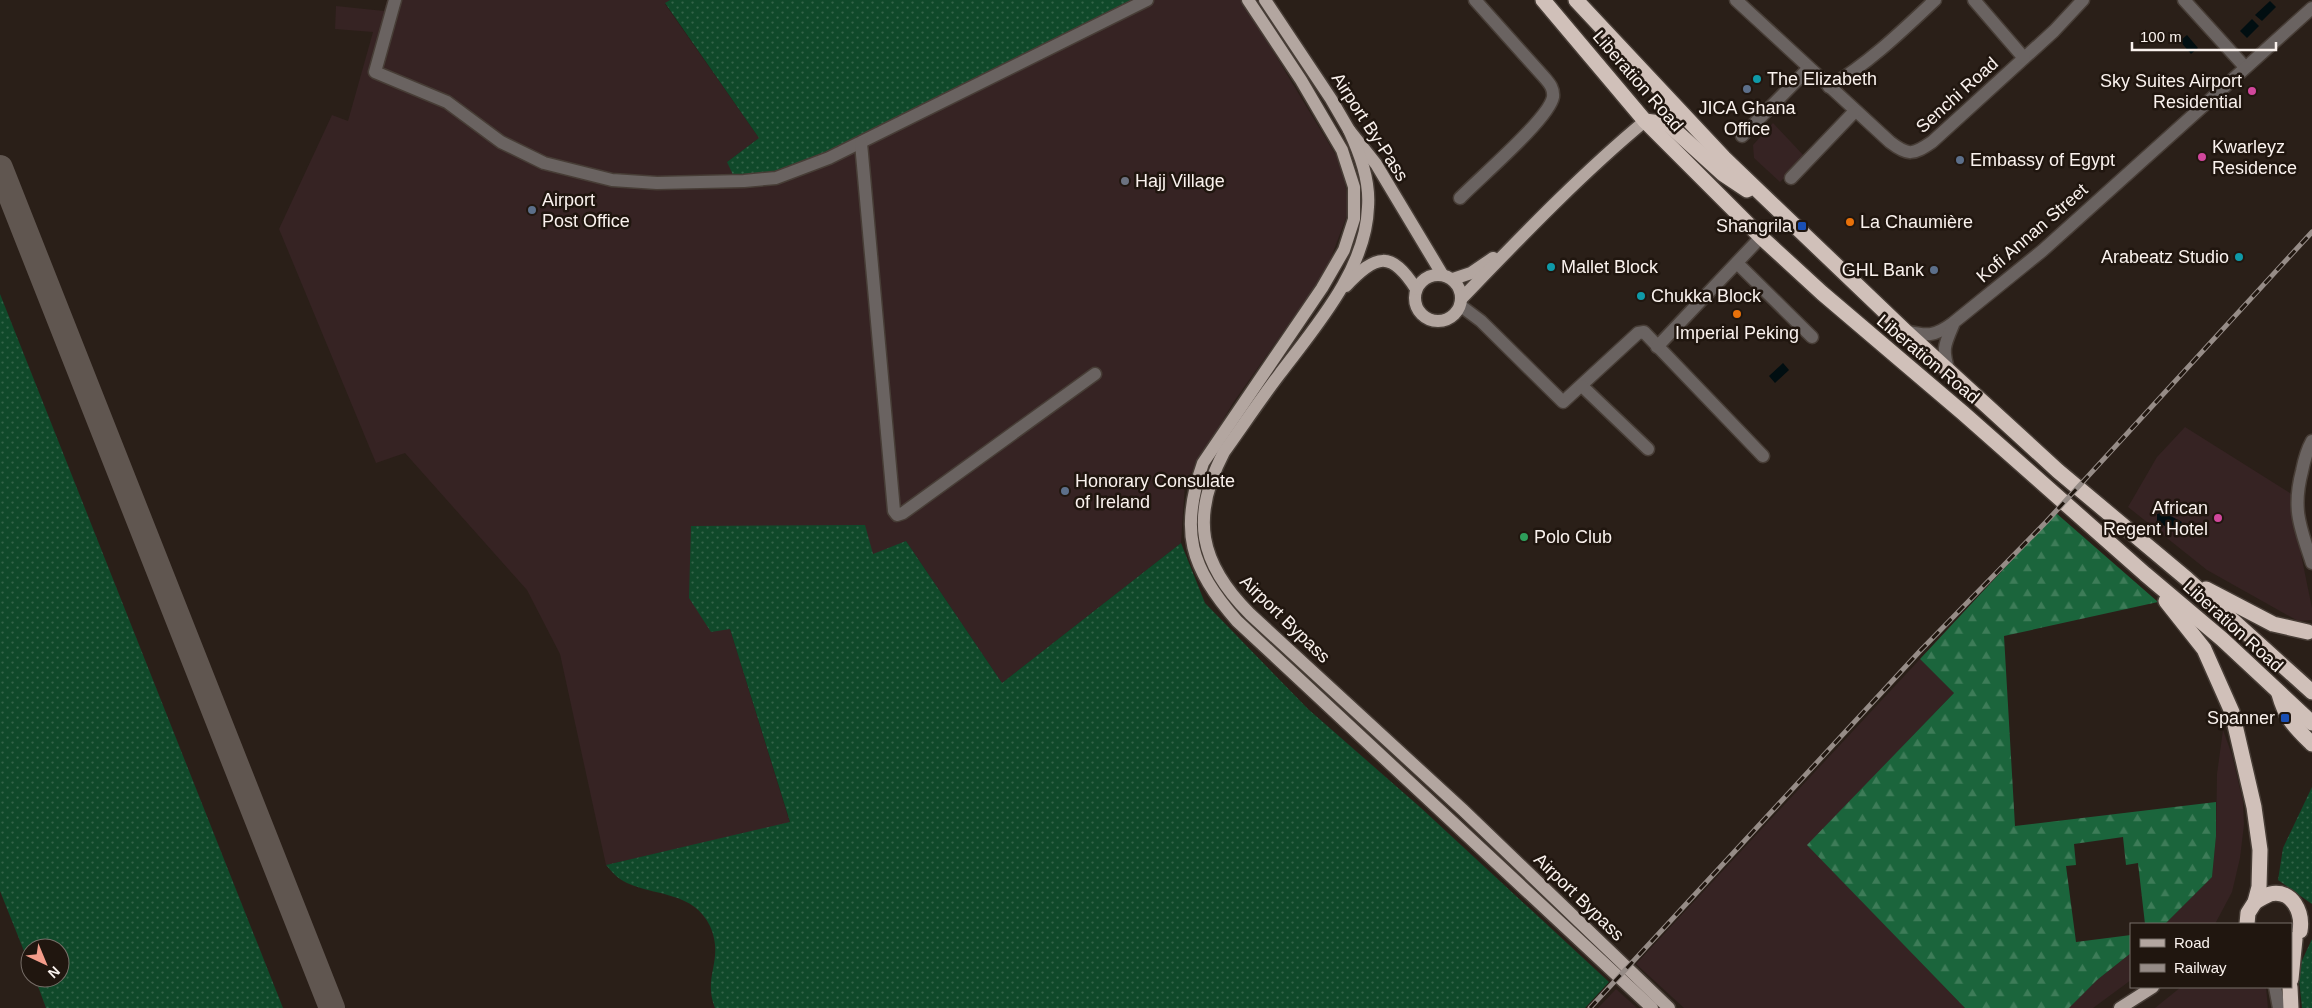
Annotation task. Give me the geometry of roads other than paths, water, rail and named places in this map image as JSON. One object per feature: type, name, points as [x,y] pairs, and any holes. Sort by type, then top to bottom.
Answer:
[{"type":"highway","name":"Liberation Road","points":[[1543,0],[1645,121],[1761,238],[1822,294],[1963,413],[2222,640],[2312,723]]},
{"type":"highway","name":"Liberation Road","points":[[1576,0],[1724,158],[1905,331],[2058,471],[2187,579],[2312,692]]},
{"type":"highway","points":[[1645,121],[1668,124],[1723,174],[1754,194],[1762,196]]},
{"type":"highway","points":[[2145,574],[2204,649],[2232,712],[2254,807],[2257,833],[2259,875],[2255,902],[2248,913],[2247,923]]},
{"type":"highway","points":[[2187,579],[2274,624],[2311,631]]},
{"type":"highway","points":[[2295,676],[2312,678]]},
{"type":"highway","points":[[2278,692],[2284,712],[2290,723],[2312,744]]},
{"type":"highway","points":[[2255,902],[2268,895],[2275,894],[2289,898],[2297,907],[2301,916],[2295,937],[2292,969]]},
{"type":"highway","points":[[2295,937],[2312,922]]},
{"type":"highway","points":[[2290,988],[2291,1008]]},
{"type":"main road","name":"Airport By-Pass","points":[[1248,0],[1302,80],[1335,136]]},
{"type":"main road","name":"Airport By-Pass","points":[[1265,0],[1331,99],[1349,130],[1376,164],[1448,277]]},
{"type":"main road","points":[[1508,249],[1470,273],[1448,277],[1427,277],[1416,290],[1415,300],[1418,310],[1426,318],[1435,321],[1446,320],[1455,315],[1461,302],[1508,249],[1608,153],[1645,121]]},
{"type":"main road","name":"Airport Bypass","points":[[1349,130],[1364,169],[1368,191],[1366,226],[1355,258],[1339,293],[1235,437],[1212,476],[1203,511],[1206,546],[1213,564],[1233,596],[1250,614],[1463,810],[1670,1008]]},
{"type":"main road","name":"Airport Bypass","points":[[1335,136],[1342,150],[1354,187],[1355,211],[1350,235],[1322,288],[1203,463],[1193,494],[1190,517],[1190,535],[1194,553],[1212,589],[1237,621],[1652,1008]]},
{"type":"main road","points":[[1339,293],[1362,269],[1370,263],[1380,261],[1395,263],[1400,266],[1416,290]]},
{"type":"main road","points":[[1448,277],[1461,291],[1461,302]]},
{"type":"main road","points":[[2120,1008],[2151,988]]},
{"type":"street","points":[[395,0],[375,72],[447,102],[501,142],[544,163],[612,180],[658,183],[744,182],[776,178],[829,158],[861,143],[1147,0]]},
{"type":"street","points":[[1460,198],[1537,122],[1550,106],[1553,94],[1553,88],[1544,77],[1475,0]]},
{"type":"street","name":"Senchi Road","points":[[1736,0],[1855,111],[1900,150],[1907,152],[1917,152],[1932,142],[2054,31],[2084,0]]},
{"type":"street","points":[[1829,87],[1852,73],[1882,50],[1935,0]]},
{"type":"street","points":[[1974,0],[2024,58]]},
{"type":"street","points":[[2184,0],[2245,67]]},
{"type":"street","name":"Kofi Annan Street","points":[[1905,331],[1928,336],[1942,331],[1953,323],[2042,251],[2312,8]]},
{"type":"street","points":[[1742,136],[1809,68]]},
{"type":"street","points":[[1791,178],[1855,111]]},
{"type":"street","points":[[861,143],[894,511],[897,514],[903,513],[1095,374]]},
{"type":"street","points":[[1657,347],[1761,238]]},
{"type":"street","points":[[1737,263],[1812,337]]},
{"type":"street","points":[[1461,302],[1562,402],[1566,402],[1642,331],[1650,337],[1657,347],[1763,456]]},
{"type":"street","name":"Kofi Annan Street","points":[[1949,372],[1943,350],[1944,342],[1953,323]]},
{"type":"street","points":[[1582,386],[1648,449]]},
{"type":"street","points":[[2312,442],[2304,463],[2298,488],[2296,513],[2312,562]]},
{"type":"street","points":[[2275,988],[2279,1008]]},
{"type":"railway","points":[[1590,1008],[1920,651],[2046,522],[2312,232]]},
{"type":"place","name":"The Elizabeth","points":[[1757,79]]},
{"type":"place","name":"JICA Ghana Office","points":[[1747,89]]},
{"type":"place","name":"Sky Suites Airport Residential","points":[[2252,91]]},
{"type":"place","name":"Kwarleyz Residence","points":[[2202,157]]},
{"type":"place","name":"Embassy of Egypt","points":[[1960,160]]},
{"type":"place","name":"Hajj Village","points":[[1125,181]]},
{"type":"place","name":"Airport Post Office","points":[[532,210]]},
{"type":"place","name":"La Chaumière","points":[[1850,222]]},
{"type":"place","name":"Shangrila","points":[[1802,226]]},
{"type":"place","name":"Arabeatz Studio","points":[[2239,257]]},
{"type":"place","name":"Mallet Block","points":[[1551,267]]},
{"type":"place","name":"GHL Bank","points":[[1934,270]]},
{"type":"place","name":"Chukka Block","points":[[1641,296]]},
{"type":"place","name":"Imperial Peking","points":[[1737,314]]},
{"type":"place","name":"Honorary Consulate of Ireland","points":[[1065,491]]},
{"type":"place","name":"African Regent Hotel","points":[[2218,518]]},
{"type":"place","name":"Polo Club","points":[[1524,537]]},
{"type":"place","name":"Spanner","points":[[2285,718]]}]
